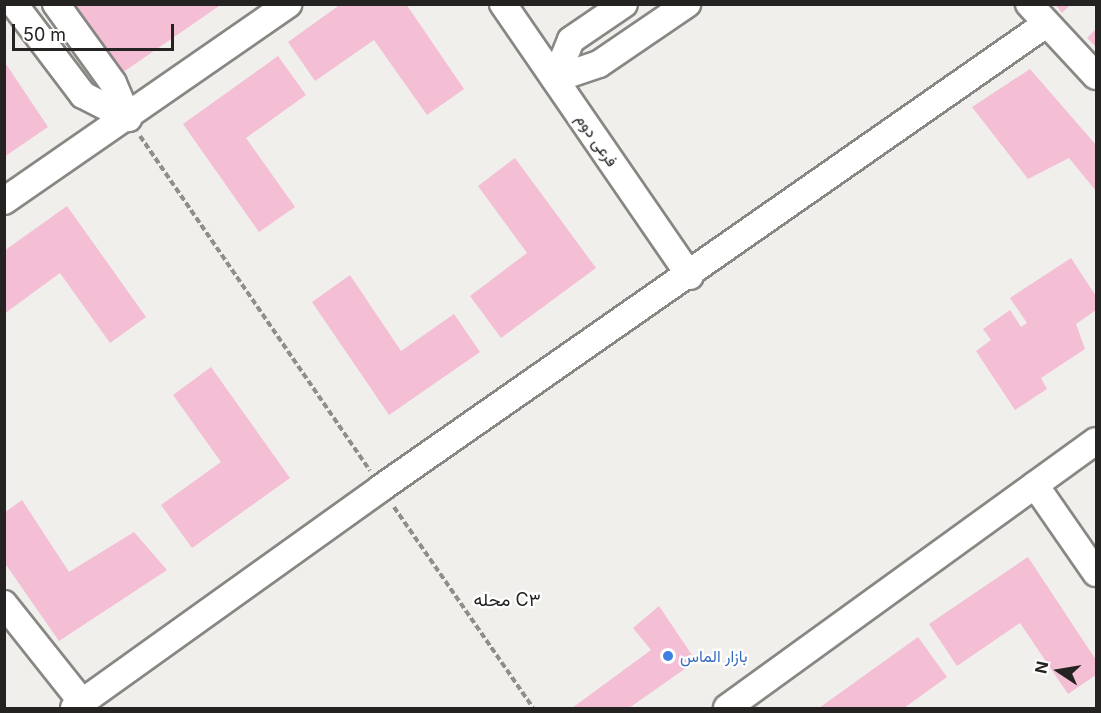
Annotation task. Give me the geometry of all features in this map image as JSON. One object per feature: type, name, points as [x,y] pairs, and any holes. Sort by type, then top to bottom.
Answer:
[{"type":"street","points":[[14,4],[83,95],[128,118]]},
{"type":"street","points":[[56,4],[113,83],[128,118]]},
{"type":"street","points":[[4,201],[128,118],[288,4]]},
{"type":"street","name":"فرعی دوم","points":[[503,4],[690,276]]},
{"type":"street","points":[[555,79],[571,40],[624,4]]},
{"type":"street","points":[[555,79],[599,64],[687,4]]},
{"type":"street","points":[[1029,4],[1096,76]]},
{"type":"street","points":[[4,604],[78,705],[381,488],[690,276],[1046,24]]},
{"type":"street","points":[[727,708],[759,699],[1035,485],[1096,441]]},
{"type":"street","points":[[1035,485],[1096,573]]},
{"type":"path","points":[[128,118],[533,708]]},
{"type":"building","points":[[73,4],[222,4],[122,73]]},
{"type":"building","points":[[341,4],[406,4],[464,89],[427,115],[374,40],[315,81],[288,42]]},
{"type":"building","points":[[1055,4],[1071,4],[1062,13]]},
{"type":"building","points":[[1096,29],[1096,47],[1087,38]]},
{"type":"building","points":[[278,56],[306,95],[246,138],[295,207],[259,232],[183,124]]},
{"type":"building","points":[[4,61],[48,127],[4,157]]},
{"type":"building","points":[[1030,69],[1096,145],[1096,191],[1069,158],[1028,179],[972,107]]},
{"type":"building","points":[[515,158],[596,268],[501,338],[470,296],[527,253],[478,186]]},
{"type":"building","points":[[67,206],[146,317],[110,343],[60,273],[4,314],[4,251]]},
{"type":"building","points":[[1071,258],[1096,296],[1096,310],[1076,324],[1085,349],[1041,378],[1047,389],[1015,410],[976,351],[991,340],[983,329],[1010,310],[1021,327],[1027,323],[1010,298]]},
{"type":"building","points":[[350,275],[401,351],[454,314],[480,352],[389,415],[312,302]]},
{"type":"building","points":[[211,367],[290,478],[192,548],[161,505],[221,462],[173,395]]},
{"type":"building","points":[[22,500],[69,572],[134,532],[167,570],[59,641],[4,562],[4,513]]},
{"type":"building","points":[[1028,557],[1096,660],[1096,675],[1068,694],[1020,623],[957,666],[929,624]]},
{"type":"building","name":"بازار الماس","points":[[659,606],[696,661],[629,708],[572,708],[651,650],[633,628]]},
{"type":"building","points":[[918,637],[947,677],[904,708],[819,708]]},
{"type":"place","name":"بازار الماس","points":[[668,656]]},
{"type":"district","name":"محله C۳","points":[[507,600]]}]
